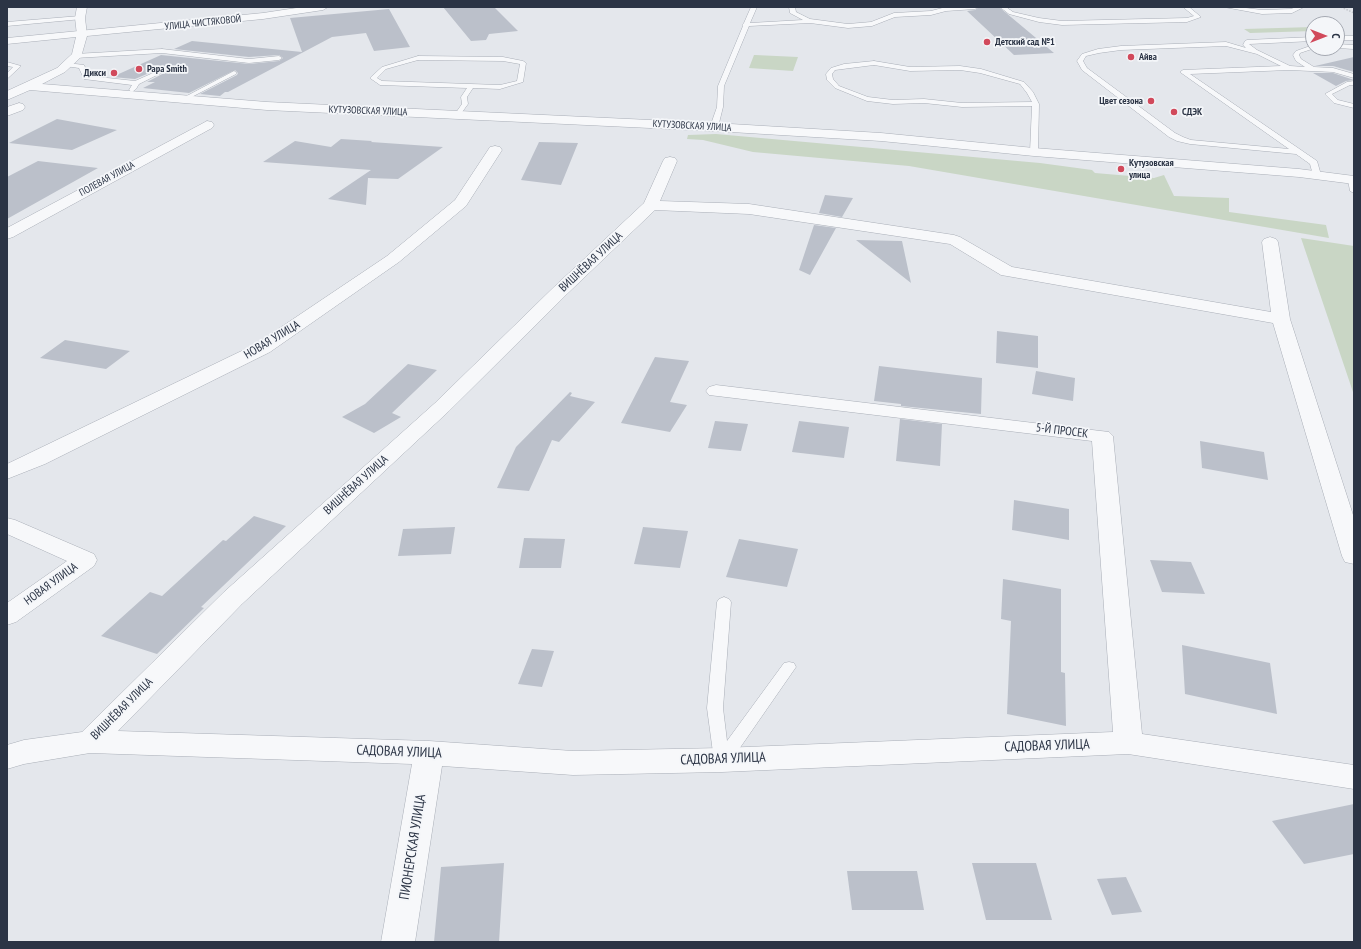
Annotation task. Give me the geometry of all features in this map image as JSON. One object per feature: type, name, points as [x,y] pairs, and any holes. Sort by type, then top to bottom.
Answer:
[{"type":"street","points":[[7,96],[61,70],[71,61],[82,35],[80,18],[82,7]]},
{"type":"street","name":"УЛИЦА ЧИСТЯКОВОЙ","points":[[7,41],[82,35],[263,16],[323,7]]},
{"type":"street","name":"КУТУЗОВСКАЯ УЛИЦА","points":[[29,86],[267,106],[714,127],[963,144],[1034,152],[1317,175],[1353,183]]},
{"type":"street","name":"ПОЛЕВАЯ УЛИЦА","points":[[7,234],[207,125]]},
{"type":"street","name":"НОВАЯ УЛИЦА","points":[[7,472],[37,459],[263,348],[393,259],[461,203],[495,150]]},
{"type":"street","name":"ВИШНЁВАЯ УЛИЦА","points":[[7,757],[24,752],[90,742],[233,598],[442,407],[561,290],[651,205],[670,162]]},
{"type":"street","points":[[651,205],[749,209],[954,240],[1007,271],[1281,319]]},
{"type":"street","points":[[1270,242],[1281,319],[1354,556]]},
{"type":"street","name":"5-Й ПРОСЕК","points":[[716,391],[1102,436],[1128,743]]},
{"type":"street","name":"НОВАЯ УЛИЦА","points":[[7,526],[85,560],[7,616]]},
{"type":"street","name":"САДОВАЯ УЛИЦА","points":[[90,742],[429,753],[573,763],[722,760],[1128,743],[1354,777]]},
{"type":"street","name":"ПИОНЕРСКАЯ УЛИЦА","points":[[398,942],[429,753]]},
{"type":"lane","points":[[714,127],[720,107],[720,86],[754,7]]},
{"type":"lane","points":[[792,7],[793,13],[810,21]]},
{"type":"lane","points":[[745,25],[810,21],[848,26],[872,24],[894,15],[931,13],[946,8],[976,7]]},
{"type":"lane","points":[[1003,7],[1011,13],[1062,24],[1187,20],[1198,17],[1186,7]]},
{"type":"lane","points":[[1227,7],[1277,12],[1292,11],[1301,7]]},
{"type":"lane","points":[[7,24],[80,18]]},
{"type":"lane","points":[[1289,68],[1246,45],[1247,42],[1305,39]]},
{"type":"lane","points":[[1259,52],[1226,44],[1121,48],[1098,51],[1084,55],[1080,61],[1084,69],[1172,135],[1180,139],[1190,142],[1297,152]]},
{"type":"lane","points":[[1305,50],[1298,52],[1296,55],[1298,60],[1311,68]]},
{"type":"lane","points":[[71,61],[162,51],[249,61],[279,58]]},
{"type":"lane","points":[[418,58],[503,59],[522,63],[520,82],[500,87],[471,86],[380,82],[373,78],[384,68],[418,58]]},
{"type":"lane","points":[[71,61],[82,66],[86,78],[136,84]]},
{"type":"lane","points":[[1034,152],[1036,104],[1030,92],[1022,83],[981,71],[960,68],[910,69],[874,63],[844,66],[833,70],[829,74],[830,80],[837,87],[867,99],[962,105],[1036,104]]},
{"type":"lane","points":[[7,64],[18,66],[7,77]]},
{"type":"lane","points":[[1317,175],[1314,163],[1183,72],[1311,68],[1333,70],[1354,76]]},
{"type":"lane","points":[[121,94],[134,88],[136,84],[164,70]]},
{"type":"lane","points":[[182,100],[234,73]]},
{"type":"lane","points":[[1354,84],[1349,83],[1328,94],[1336,102],[1354,106]]},
{"type":"lane","points":[[458,114],[465,104],[464,97],[471,86]]},
{"type":"lane","points":[[722,760],[715,708],[724,602]]},
{"type":"lane","points":[[722,760],[788,667]]},
{"type":"path","points":[[1341,7],[1354,13]]},
{"type":"green space","points":[[1305,27],[1305,31],[1250,33],[1244,29]]},
{"type":"green space","points":[[754,55],[798,57],[793,71],[749,68]]},
{"type":"green space","points":[[716,134],[1040,163],[1092,170],[1095,173],[1154,178],[1164,175],[1174,196],[1229,198],[1229,212],[1326,225],[1329,238],[909,166],[753,152],[703,140],[687,139],[688,135]]},
{"type":"green space","points":[[1301,238],[1354,246],[1354,395]]},
{"type":"building","points":[[443,7],[494,7],[518,31],[489,34],[486,40],[471,41]]},
{"type":"building","points":[[979,7],[999,7],[1054,53],[1014,55],[967,11],[975,10]]},
{"type":"building","points":[[389,9],[410,47],[374,51],[366,33],[332,37],[228,92],[225,92],[220,96],[200,94],[237,75],[238,73],[235,70],[189,93],[143,88],[155,82],[147,82],[168,71],[167,69],[161,68],[135,79],[112,77],[161,55],[249,64],[279,61],[283,58],[279,55],[249,57],[174,49],[192,41],[302,52],[290,18]]},
{"type":"building","points":[[1354,57],[1354,72],[1333,66],[1315,66]]},
{"type":"building","points":[[1313,73],[1333,73],[1354,80],[1346,81],[1336,86]]},
{"type":"building","points":[[57,119],[117,130],[72,150],[9,143]]},
{"type":"building","points":[[341,139],[443,147],[398,179],[368,178],[366,205],[328,199],[371,170],[263,162],[295,141],[331,147]]},
{"type":"building","points":[[539,142],[578,143],[561,185],[521,180]]},
{"type":"building","points":[[38,161],[98,168],[7,219],[7,177]]},
{"type":"building","points":[[825,195],[853,198],[842,217],[819,213]]},
{"type":"building","points":[[814,225],[836,228],[810,275],[799,270]]},
{"type":"building","points":[[856,240],[902,241],[911,283]]},
{"type":"building","points":[[997,331],[1038,336],[1038,368],[996,363]]},
{"type":"building","points":[[65,340],[130,351],[106,369],[40,358]]},
{"type":"building","points":[[655,357],[689,361],[670,402],[687,405],[670,432],[621,423]]},
{"type":"building","points":[[408,364],[437,370],[392,413],[401,417],[374,433],[342,417],[365,404]]},
{"type":"building","points":[[879,366],[982,378],[981,414],[901,406],[901,404],[874,401]]},
{"type":"building","points":[[1036,371],[1075,378],[1073,401],[1032,394]]},
{"type":"building","points":[[570,392],[572,393],[570,396],[595,402],[559,442],[552,440],[529,491],[497,488],[516,447]]},
{"type":"building","points":[[900,419],[942,424],[940,466],[896,461]]},
{"type":"building","points":[[715,421],[748,424],[741,451],[708,448]]},
{"type":"building","points":[[799,421],[849,427],[844,458],[792,452]]},
{"type":"building","points":[[1200,441],[1264,452],[1268,480],[1202,468]]},
{"type":"building","points":[[1014,500],[1069,509],[1069,540],[1012,530]]},
{"type":"building","points":[[254,516],[286,526],[201,607],[204,608],[157,654],[101,636],[150,592],[162,596],[223,540],[226,541]]},
{"type":"building","points":[[455,527],[451,554],[398,556],[403,529]]},
{"type":"building","points":[[643,527],[688,531],[680,568],[634,564]]},
{"type":"building","points":[[524,538],[565,539],[561,568],[519,568]]},
{"type":"building","points":[[739,539],[798,549],[787,587],[726,577]]},
{"type":"building","points":[[1150,560],[1191,562],[1205,594],[1162,592]]},
{"type":"building","points":[[1003,579],[1061,589],[1061,672],[1065,673],[1066,726],[1007,714],[1011,621],[1001,619]]},
{"type":"building","points":[[1182,645],[1270,663],[1277,714],[1185,694]]},
{"type":"building","points":[[532,649],[554,651],[542,687],[518,684]]},
{"type":"building","points":[[1354,804],[1354,854],[1304,864],[1272,821]]},
{"type":"building","points":[[504,863],[499,942],[434,942],[441,867]]},
{"type":"building","points":[[972,863],[1036,863],[1052,920],[986,920]]},
{"type":"building","points":[[847,871],[917,871],[924,910],[852,910]]},
{"type":"building","points":[[1126,877],[1142,912],[1112,915],[1097,879]]},
{"type":"place","name":"Детский сад №1","points":[[987,42]]},
{"type":"place","name":"Айва","points":[[1131,57]]},
{"type":"place","name":"Papa Smith","points":[[139,69]]},
{"type":"place","name":"Дикси","points":[[114,73]]},
{"type":"place","name":"Цвет сезона","points":[[1151,101]]},
{"type":"place","name":"СДЭК","points":[[1174,112]]},
{"type":"place","name":"Кутузовская улица","points":[[1121,169]]}]
